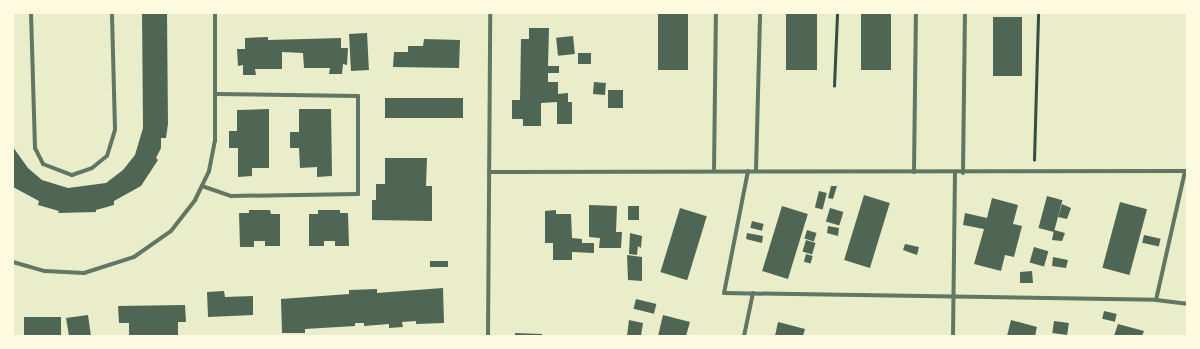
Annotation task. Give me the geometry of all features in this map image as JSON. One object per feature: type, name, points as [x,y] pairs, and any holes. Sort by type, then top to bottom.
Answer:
[{"type":"street","points":[[31,13],[35,148],[43,164],[72,175],[92,168],[107,156],[116,129],[112,13]]},
{"type":"street","points":[[13,262],[45,271],[84,273],[119,264],[149,249],[171,231],[195,200],[202,186],[209,171],[216,141],[215,13]]},
{"type":"street","points":[[488,336],[490,13]]},
{"type":"street","points":[[714,171],[716,13]]},
{"type":"street","points":[[756,170],[760,13]]},
{"type":"street","points":[[914,172],[916,13]]},
{"type":"street","points":[[963,173],[965,13]]},
{"type":"street","points":[[202,186],[231,196],[358,194],[358,96],[216,94]]},
{"type":"street","points":[[489,172],[756,170],[963,173],[1186,171],[1156,300]]},
{"type":"street","points":[[748,171],[724,293],[954,298],[1156,300],[1187,304]]},
{"type":"street","points":[[953,336],[955,173]]},
{"type":"street","points":[[744,336],[753,293]]},
{"type":"path","points":[[834,86],[837,13]]},
{"type":"path","points":[[1033,172],[1038,13]]},
{"type":"building","points":[[142,13],[167,13],[168,124],[166,138],[161,138],[161,148],[156,158],[158,160],[141,186],[114,201],[114,205],[96,210],[96,212],[58,213],[59,211],[38,205],[39,201],[13,187],[13,147],[28,168],[42,180],[68,188],[106,183],[123,170],[135,155],[143,128]]},
{"type":"building","points":[[658,13],[688,13],[688,70],[658,70]]},
{"type":"building","points":[[786,13],[817,13],[817,70],[786,70]]},
{"type":"building","points":[[861,13],[891,13],[891,70],[861,70]]},
{"type":"building","points":[[993,17],[1022,17],[1022,76],[993,76]]},
{"type":"building","points":[[529,28],[549,28],[548,66],[559,66],[559,73],[548,73],[548,82],[558,82],[558,94],[568,93],[568,102],[572,102],[572,124],[557,124],[557,102],[541,103],[541,126],[523,126],[523,119],[512,119],[512,100],[520,100],[521,39],[529,39]]},
{"type":"building","points":[[367,33],[369,70],[351,71],[349,34]]},
{"type":"building","points":[[573,36],[575,54],[558,56],[556,38]]},
{"type":"building","points":[[268,37],[268,40],[341,38],[341,48],[348,48],[347,65],[343,64],[342,74],[329,74],[330,68],[304,68],[303,53],[282,52],[282,69],[255,69],[256,75],[243,75],[243,65],[238,66],[237,49],[245,49],[245,38]]},
{"type":"building","points":[[424,39],[460,40],[459,68],[393,67],[394,52],[408,52],[408,46],[423,46]]},
{"type":"building","points":[[578,53],[591,53],[591,64],[578,64]]},
{"type":"building","points":[[594,82],[606,83],[605,95],[593,94]]},
{"type":"building","points":[[608,90],[623,90],[623,108],[608,108]]},
{"type":"building","points":[[385,98],[463,98],[463,118],[385,118]]},
{"type":"building","points":[[269,109],[269,168],[252,168],[252,176],[238,177],[238,148],[229,148],[229,131],[237,131],[237,110]]},
{"type":"building","points":[[299,109],[331,109],[332,176],[317,177],[317,167],[300,168],[299,148],[290,148],[290,132],[299,132]]},
{"type":"building","points":[[385,158],[427,158],[426,186],[432,186],[432,221],[372,220],[372,200],[376,200],[376,184],[385,184]]},
{"type":"building","points":[[831,186],[837,186],[833,199],[828,198]]},
{"type":"building","points":[[819,191],[827,193],[823,209],[815,207]]},
{"type":"building","points":[[864,195],[890,203],[870,268],[844,260]]},
{"type":"building","points":[[1047,196],[1062,200],[1054,232],[1038,228]]},
{"type":"building","points":[[992,198],[1018,205],[1013,224],[1022,226],[1014,257],[1005,255],[1001,271],[974,264],[984,229],[963,225],[965,213],[987,218]]},
{"type":"building","points":[[1120,202],[1147,209],[1129,275],[1102,268]]},
{"type":"building","points":[[1062,204],[1071,208],[1067,219],[1058,217]]},
{"type":"building","points":[[589,205],[617,206],[616,232],[622,232],[621,248],[599,248],[600,238],[589,237]]},
{"type":"building","points":[[628,206],[639,206],[639,220],[628,220]]},
{"type":"building","points":[[782,206],[808,214],[788,279],[762,271]]},
{"type":"building","points":[[680,208],[707,216],[687,280],[660,272]]},
{"type":"building","points":[[830,208],[843,212],[839,225],[826,221]]},
{"type":"building","points":[[249,210],[270,210],[271,214],[280,214],[280,246],[265,246],[265,241],[254,241],[254,247],[240,247],[239,213],[249,213]]},
{"type":"building","points":[[318,210],[340,210],[340,213],[348,213],[349,246],[335,246],[335,241],[324,241],[324,246],[309,246],[309,214],[318,214]]},
{"type":"building","points":[[556,210],[556,214],[571,214],[572,238],[582,239],[582,243],[594,243],[594,253],[572,252],[572,260],[553,260],[553,243],[545,243],[545,211]]},
{"type":"building","points":[[752,221],[764,224],[762,231],[750,228]]},
{"type":"building","points":[[828,226],[839,228],[838,236],[827,233]]},
{"type":"building","points":[[807,230],[817,233],[814,242],[804,239]]},
{"type":"building","points":[[1054,230],[1065,233],[1062,241],[1052,240]]},
{"type":"building","points":[[630,233],[642,236],[641,248],[638,246],[637,255],[629,254]]},
{"type":"building","points":[[747,233],[763,236],[762,243],[746,239]]},
{"type":"building","points":[[1144,235],[1161,239],[1159,247],[1142,243]]},
{"type":"building","points":[[806,240],[816,243],[812,254],[802,251]]},
{"type":"building","points":[[905,244],[919,247],[917,255],[903,250]]},
{"type":"building","points":[[1034,247],[1048,251],[1044,267],[1030,262]]},
{"type":"building","points":[[806,254],[813,256],[811,264],[804,262]]},
{"type":"building","points":[[627,255],[642,257],[642,281],[628,280]]},
{"type":"building","points":[[1053,257],[1068,260],[1066,268],[1052,266]]},
{"type":"building","points":[[430,261],[448,261],[448,267],[430,267]]},
{"type":"building","points":[[1032,271],[1033,283],[1020,283],[1020,272]]},
{"type":"building","points":[[443,288],[444,323],[416,324],[416,321],[402,322],[403,327],[389,328],[389,324],[364,326],[364,323],[355,323],[355,326],[305,329],[305,333],[282,333],[281,299],[349,294],[349,290],[377,289],[377,293]]},
{"type":"building","points":[[224,291],[225,297],[253,296],[253,315],[208,317],[207,292]]},
{"type":"building","points":[[636,299],[656,304],[654,314],[634,309]]},
{"type":"building","points":[[185,305],[186,322],[178,322],[178,336],[129,336],[129,323],[119,323],[118,306]]},
{"type":"building","points":[[1104,311],[1117,314],[1115,322],[1102,319]]},
{"type":"building","points":[[88,315],[91,336],[69,336],[66,318]]},
{"type":"building","points":[[663,315],[690,322],[686,336],[658,336]]},
{"type":"building","points":[[24,317],[61,317],[61,336],[24,336]]},
{"type":"building","points":[[629,320],[643,323],[641,336],[627,336]]},
{"type":"building","points":[[1011,320],[1037,327],[1035,336],[1007,336]]},
{"type":"building","points":[[1054,321],[1069,323],[1067,335],[1052,333]]},
{"type":"building","points":[[778,322],[805,329],[803,336],[775,336]]},
{"type":"building","points":[[1118,324],[1144,331],[1142,336],[1114,336]]},
{"type":"building","points":[[515,333],[542,334],[542,336],[515,336]]}]
